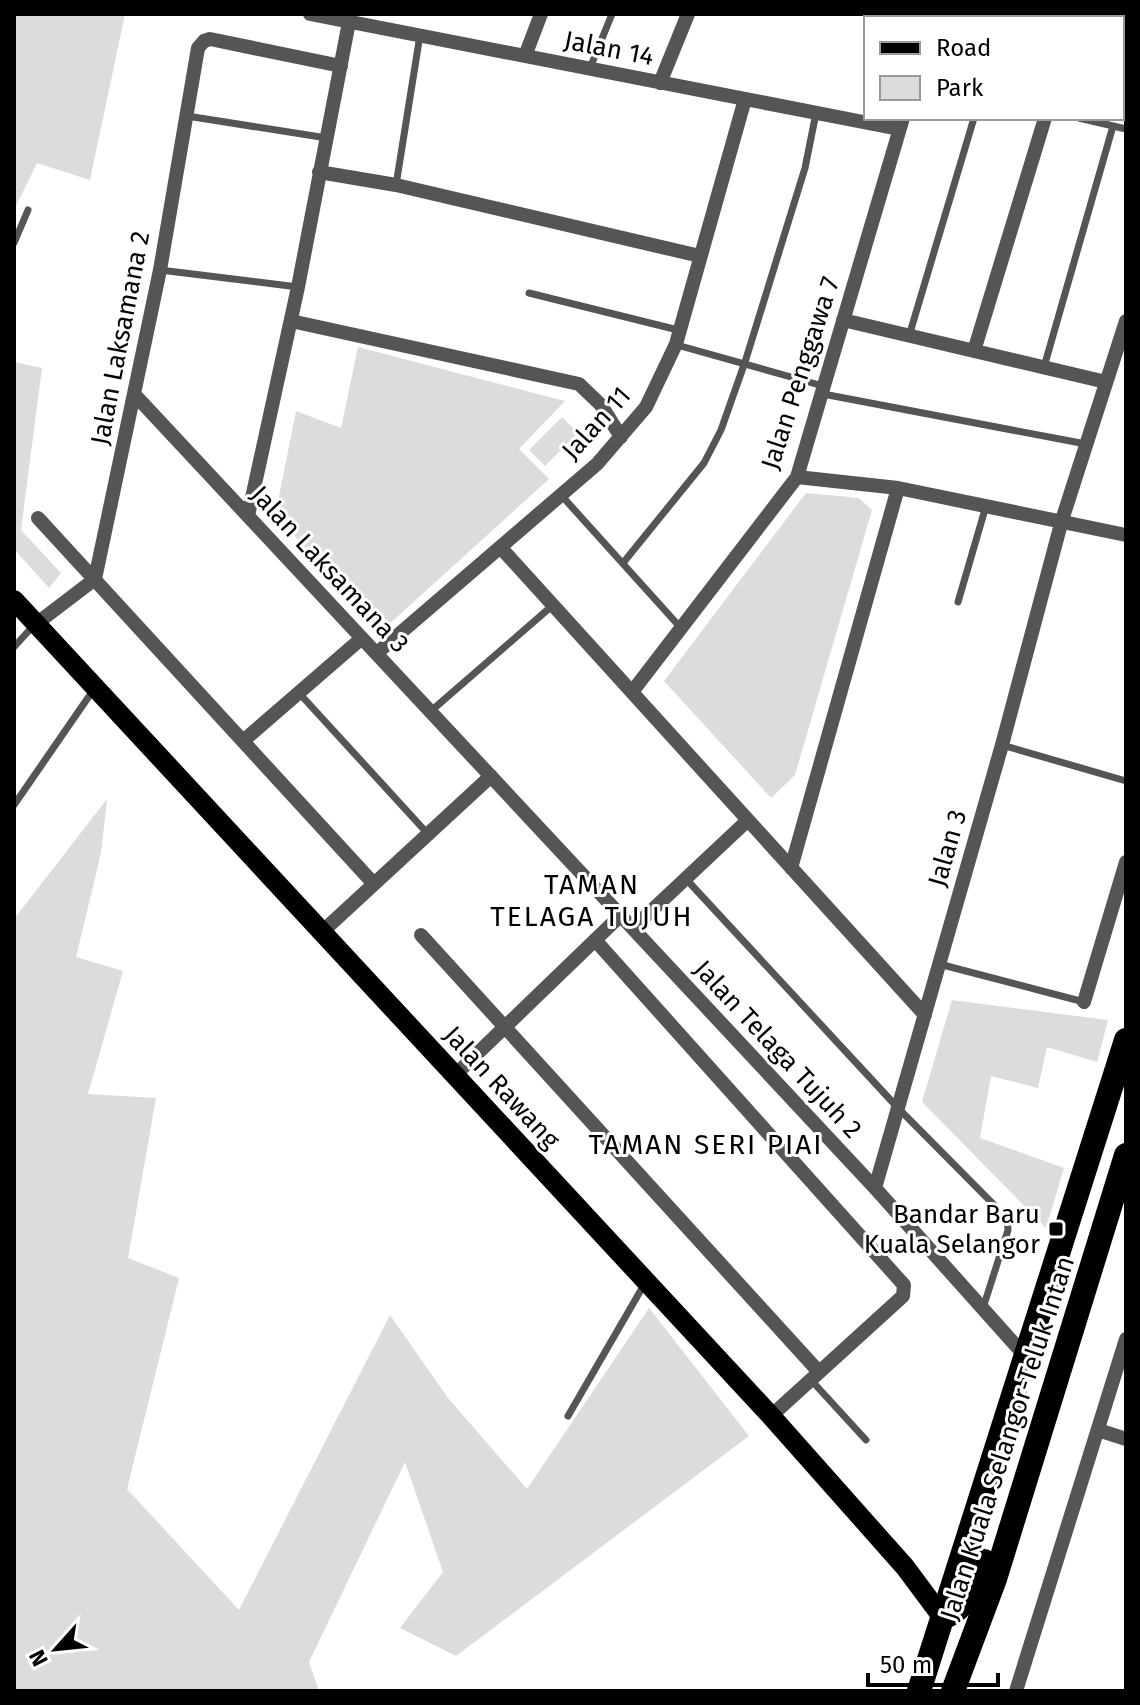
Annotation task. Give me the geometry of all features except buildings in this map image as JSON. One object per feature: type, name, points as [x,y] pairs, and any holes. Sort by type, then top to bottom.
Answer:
[{"type":"highway","name":"Jalan Kuala Selangor-Teluk Intan","points":[[919,1691],[1126,1040]]},
{"type":"highway","name":"Jalan Kuala Selangor-Teluk Intan","points":[[953,1691],[995,1579],[1126,1155]]},
{"type":"highway","points":[[945,1691],[952,1656],[951,1637],[943,1618],[957,1612],[979,1579],[999,1518],[1036,1443]]},
{"type":"main road","name":"Jalan Rawang","points":[[14,600],[771,1416],[905,1567],[943,1618]]},
{"type":"street","name":"Jalan 14","points":[[310,14],[816,113],[864,119]]},
{"type":"street","points":[[525,56],[541,14]]},
{"type":"street","points":[[660,83],[688,14]]},
{"type":"street","points":[[248,516],[298,287],[349,22]]},
{"type":"street","name":"Jalan Laksamana 2","points":[[95,579],[160,270],[198,48],[210,39],[341,66]]},
{"type":"street","name":"Jalan 11","points":[[377,653],[597,464],[646,407],[677,337],[745,99]]},
{"type":"street","name":"Jalan 14","points":[[870,120],[901,124]]},
{"type":"street","points":[[974,351],[1044,120]]},
{"type":"street","name":"Jalan Penggawa 7","points":[[632,692],[797,477],[901,124]]},
{"type":"street","points":[[319,172],[396,185],[700,256]]},
{"type":"street","points":[[843,320],[1106,382]]},
{"type":"street","points":[[291,321],[579,384],[601,405],[621,437]]},
{"type":"street","name":"Jalan 3","points":[[875,1188],[1002,745],[1062,520],[1126,321]]},
{"type":"street","name":"Jalan Laksamana 3","points":[[135,395],[491,776]]},
{"type":"street","points":[[797,477],[898,488],[1126,535]]},
{"type":"street","points":[[791,868],[898,488]]},
{"type":"street","points":[[38,518],[374,884]]},
{"type":"street","points":[[501,548],[925,1015]]},
{"type":"street","points":[[36,624],[95,579]]},
{"type":"street","points":[[243,741],[362,638]]},
{"type":"street","points":[[322,932],[491,776]]},
{"type":"street","name":"Jalan Telaga Tujuh 2","points":[[491,776],[875,1188],[1026,1357]]},
{"type":"street","points":[[633,928],[748,820]]},
{"type":"street","points":[[1084,1002],[1126,862]]},
{"type":"street","points":[[455,1075],[621,915]]},
{"type":"street","points":[[421,935],[815,1376]]},
{"type":"street","points":[[595,940],[904,1285],[903,1296],[771,1416]]},
{"type":"street","points":[[1016,1691],[1126,1339]]},
{"type":"street","points":[[1098,1430],[1126,1439]]},
{"type":"lane","points":[[590,69],[612,14]]},
{"type":"lane","points":[[396,185],[420,35]]},
{"type":"lane","points":[[623,563],[704,463],[721,430],[805,168],[816,113]]},
{"type":"lane","points":[[185,116],[327,138]]},
{"type":"lane","points":[[909,336],[973,120]]},
{"type":"lane","points":[[1088,120],[1126,129]]},
{"type":"lane","points":[[1044,367],[1113,126]]},
{"type":"lane","points":[[14,243],[28,210]]},
{"type":"lane","points":[[160,270],[298,287]]},
{"type":"lane","points":[[529,293],[677,337],[824,390],[1086,444]]},
{"type":"lane","points":[[561,495],[680,627]]},
{"type":"lane","points":[[958,602],[986,506]]},
{"type":"lane","points":[[431,711],[553,605]]},
{"type":"lane","points":[[14,647],[36,624]]},
{"type":"lane","points":[[14,805],[95,687]]},
{"type":"lane","points":[[299,693],[428,834]]},
{"type":"lane","points":[[1002,745],[1126,781]]},
{"type":"lane","points":[[686,879],[898,1108],[1007,1218],[1008,1230],[983,1308]]},
{"type":"lane","points":[[939,964],[1084,1002]]},
{"type":"lane","points":[[568,1416],[646,1281]]},
{"type":"lane","points":[[815,1376],[866,1440]]},
{"type":"green space","points":[[14,14],[125,14],[90,180],[37,163],[14,210]]},
{"type":"green space","points":[[358,347],[565,401],[519,449],[549,479],[386,627],[369,620],[280,519],[277,506],[296,411],[341,428]]},
{"type":"green space","points":[[14,362],[42,368],[21,530],[61,573],[49,588],[14,549]]},
{"type":"green space","points":[[562,417],[578,433],[545,466],[529,450]]},
{"type":"green space","points":[[806,493],[859,498],[872,510],[795,775],[771,798],[664,681]]},
{"type":"green space","points":[[107,799],[101,853],[76,957],[123,971],[88,1094],[156,1098],[128,1258],[179,1278],[127,1489],[239,1610],[390,1315],[448,1398],[527,1489],[649,1308],[749,1436],[456,1656],[400,1628],[443,1572],[405,1462],[309,1662],[319,1691],[14,1691],[14,919]]},
{"type":"green space","points":[[952,1000],[1108,1020],[1097,1062],[1047,1047],[1038,1088],[991,1076],[980,1138],[1064,1168],[1046,1228],[922,1102]]},
{"type":"place","name":"Bandar Baru Kuala Selangor","points":[[1056,1229]]},
{"type":"district","name":"TAMAN TELAGA TUJUH","points":[[592,900]]},
{"type":"district","name":"TAMAN SERI PIAI","points":[[706,1144]]}]
